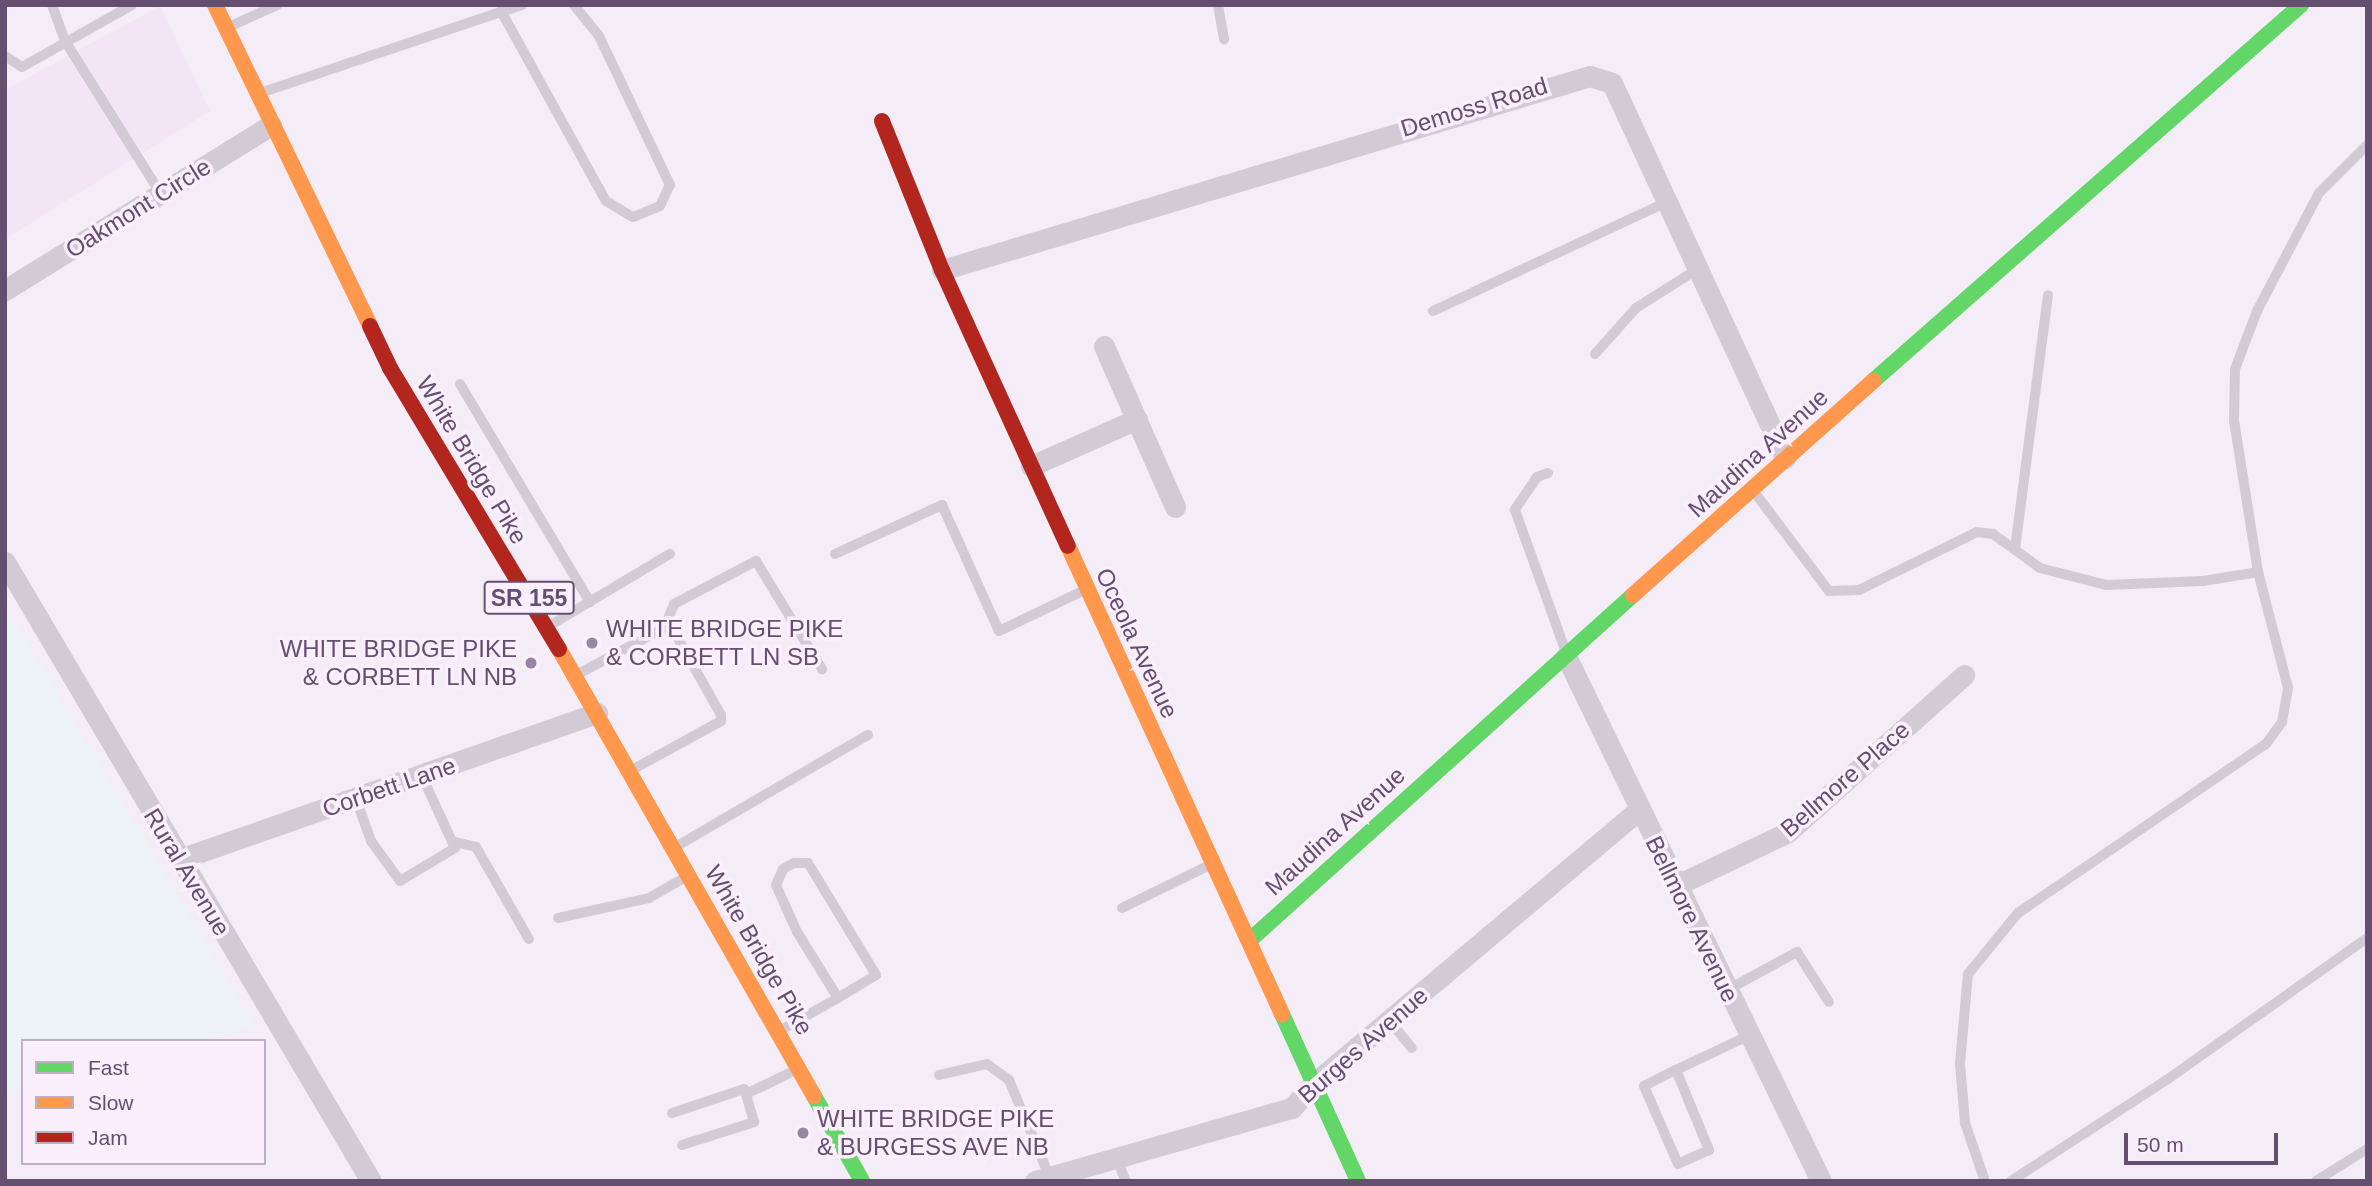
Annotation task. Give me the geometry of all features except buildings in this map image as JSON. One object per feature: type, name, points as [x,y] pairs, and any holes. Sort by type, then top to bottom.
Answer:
[{"type":"street","name":"White Bridge Pike","points":[[215,5],[390,368],[597,713],[862,1181]]},
{"type":"street","name":"Maudina Avenue","points":[[1250,940],[1751,488],[2301,5]]},
{"type":"street","name":"Demoss Road","points":[[942,270],[1590,76],[1612,83],[1786,457]]},
{"type":"street","name":"Oceola Avenue","points":[[882,121],[942,270],[1358,1181]]},
{"type":"street","name":"Oakmont Circle","points":[[5,290],[271,125]]},
{"type":"street","points":[[1104,346],[1175,507]]},
{"type":"street","points":[[1031,466],[1137,419]]},
{"type":"street","name":"Rural Avenue","points":[[5,562],[371,1181]]},
{"type":"street","name":"Bellmore Avenue","points":[[1566,656],[1748,1036],[1821,1181]]},
{"type":"street","name":"Bellmore Place","points":[[1677,885],[1788,832],[1964,675]]},
{"type":"street","name":"Corbett Lane","points":[[180,859],[597,713]]},
{"type":"street","name":"Burges Avenue","points":[[1045,1179],[1292,1108],[1312,1085],[1639,810]]},
{"type":"lane","points":[[52,5],[65,41],[161,194]]},
{"type":"lane","points":[[5,56],[22,67],[132,5]]},
{"type":"lane","points":[[226,28],[277,5]]},
{"type":"lane","points":[[257,94],[522,5]]},
{"type":"lane","points":[[501,11],[606,201],[633,217],[660,206],[670,185],[599,36],[574,5]]},
{"type":"lane","points":[[1218,5],[1224,39]]},
{"type":"lane","points":[[1986,1181],[1965,1123],[1961,1019],[1968,974],[2018,914],[2266,744],[2282,722],[2288,688],[2258,572],[2234,421],[2235,369],[2257,311],[2319,193],[2367,145]]},
{"type":"lane","points":[[1433,311],[1667,202]]},
{"type":"lane","points":[[1595,354],[1636,308],[1698,269]]},
{"type":"lane","points":[[2015,549],[2048,295]]},
{"type":"lane","points":[[460,384],[590,602]]},
{"type":"lane","points":[[1548,473],[1537,477],[1515,510],[1564,639],[1566,656]]},
{"type":"lane","points":[[1751,488],[1829,591],[1859,590],[1977,532],[1993,534],[2040,568],[2106,585],[2203,581],[2258,572]]},
{"type":"lane","points":[[835,554],[943,505],[999,631],[1087,589]]},
{"type":"lane","points":[[547,628],[670,554]]},
{"type":"lane","points":[[575,676],[664,628],[674,604],[756,561],[762,564],[822,669]]},
{"type":"lane","points":[[630,771],[720,721],[677,634],[664,628]]},
{"type":"lane","points":[[674,848],[868,735]]},
{"type":"lane","points":[[356,799],[371,841],[395,880],[400,881],[455,848],[456,842],[422,776]]},
{"type":"lane","points":[[456,842],[476,847],[529,939]]},
{"type":"lane","points":[[779,1032],[838,998],[876,975],[808,863],[794,863],[783,869],[776,885],[797,932],[838,998]]},
{"type":"lane","points":[[1122,908],[1214,863]]},
{"type":"lane","points":[[558,918],[649,898],[690,875]]},
{"type":"lane","points":[[2011,1181],[2168,1079],[2367,938]]},
{"type":"lane","points":[[1727,990],[1797,953],[1829,1002]]},
{"type":"lane","points":[[1389,1020],[1412,1048]]},
{"type":"lane","points":[[1676,1070],[1709,1150],[1678,1164],[1644,1086],[1676,1070],[1748,1036]]},
{"type":"lane","points":[[939,1075],[987,1064],[1009,1080],[1045,1179]]},
{"type":"lane","points":[[746,1094],[799,1068]]},
{"type":"lane","points":[[672,1113],[744,1090],[746,1094],[754,1122],[682,1145]]},
{"type":"lane","points":[[2316,1181],[2367,1149]]},
{"type":"lane","points":[[1116,1158],[1126,1181]]},
{"type":"shaded area","points":[[160,6],[210,111],[5,239],[5,90]]},
{"type":"shaded area","points":[[5,604],[255,1026],[210,1039],[21,1039],[21,1092],[5,1096]]},
{"type":"traffic: fast","points":[[1873,381],[2301,5]]},
{"type":"traffic: fast","points":[[1250,940],[1633,595]]},
{"type":"traffic: fast","points":[[1282,1014],[1358,1181]]},
{"type":"traffic: fast","points":[[814,1096],[862,1181]]},
{"type":"traffic: slow","points":[[215,5],[370,326]]},
{"type":"traffic: slow","points":[[1633,595],[1873,381]]},
{"type":"traffic: slow","points":[[1068,546],[1282,1014]]},
{"type":"traffic: slow","points":[[559,649],[814,1096]]},
{"type":"traffic: jam","points":[[882,121],[942,270],[1068,546]]},
{"type":"traffic: jam","points":[[370,326],[390,368],[559,649]]},
{"type":"place","name":"WHITE BRIDGE PIKE & CORBETT LN SB","points":[[592,643]]},
{"type":"place","name":"WHITE BRIDGE PIKE & CORBETT LN NB","points":[[531,663]]},
{"type":"place","name":"WHITE BRIDGE PIKE & BURGESS AVE NB","points":[[803,1133]]}]
